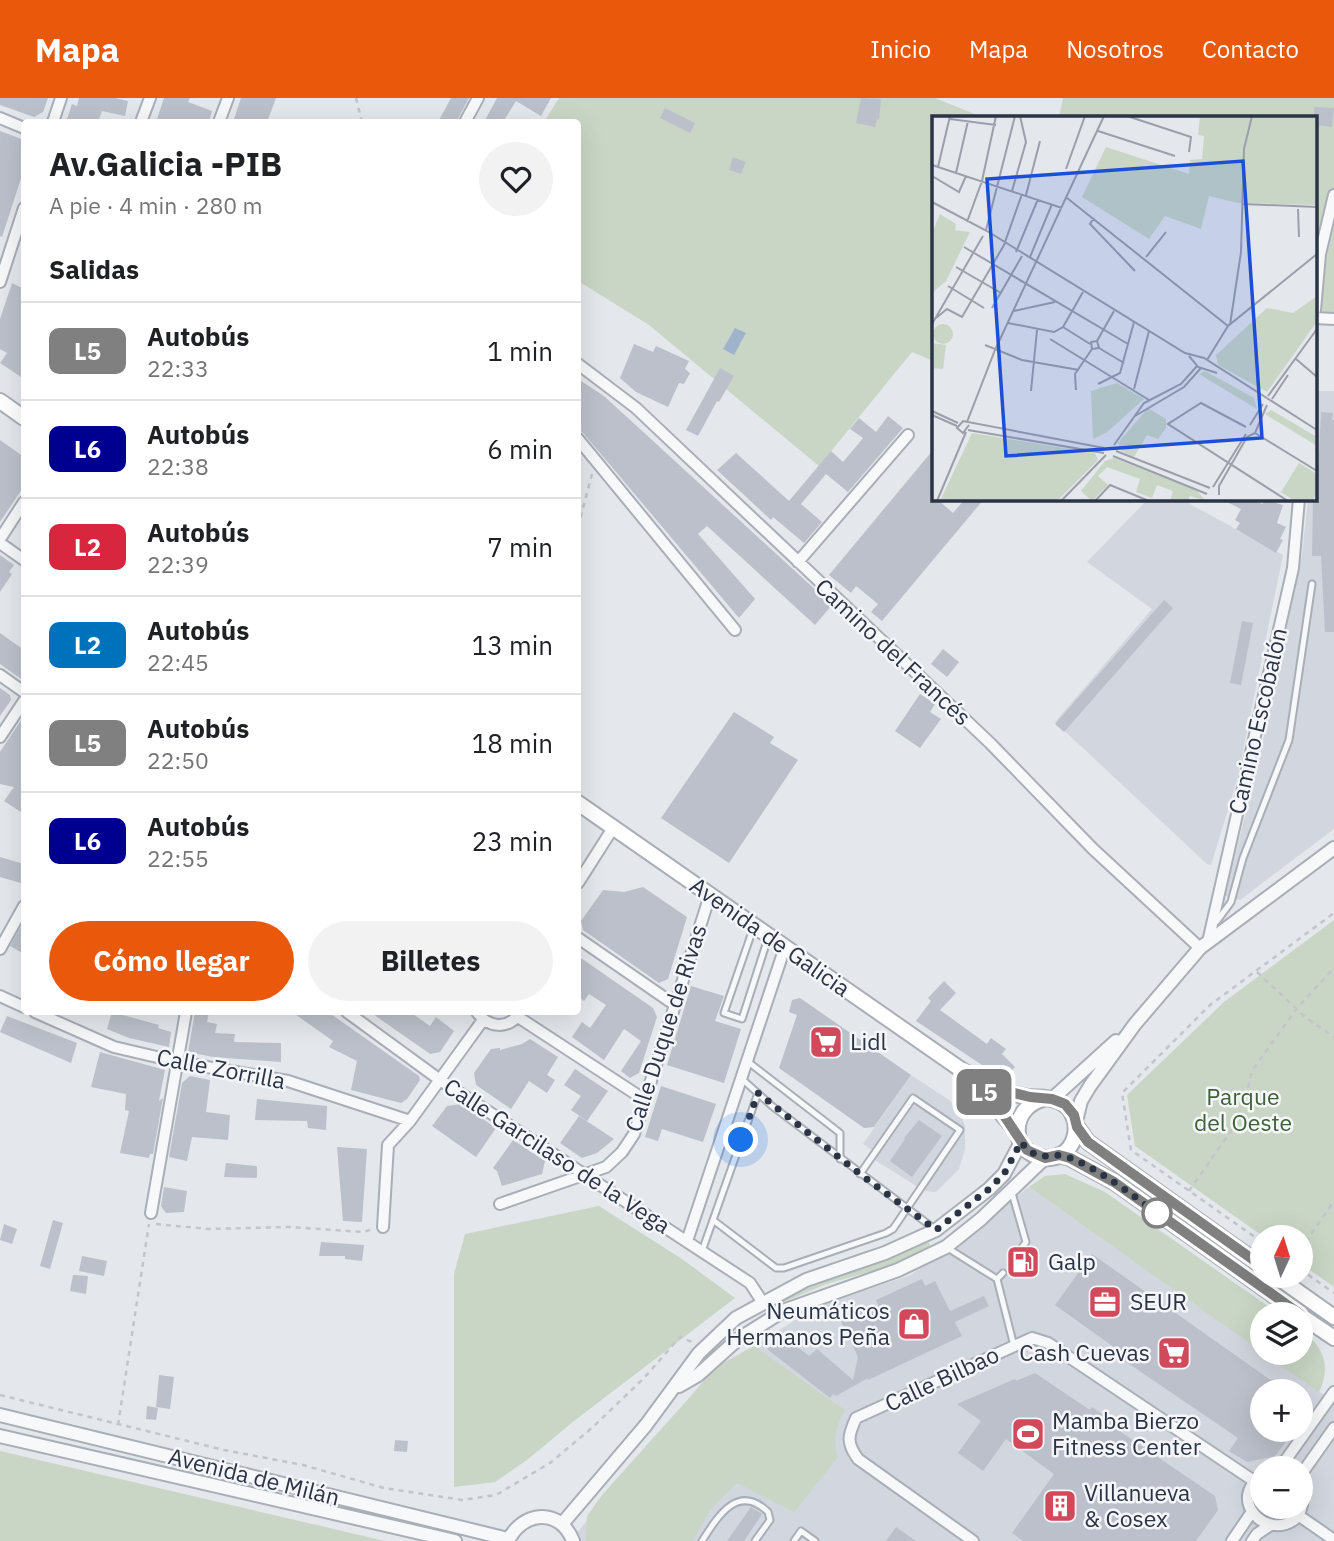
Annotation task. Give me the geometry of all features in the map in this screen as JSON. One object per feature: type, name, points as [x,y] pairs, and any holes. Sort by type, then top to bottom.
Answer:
[{"type":"main road","points":[[0,401],[21,416]]},
{"type":"main road","name":"Avenida de Galicia","points":[[581,805],[963,1071],[986,1093],[1019,1138]]},
{"type":"main road","name":"Avenida de Galicia","points":[[963,1071],[1002,1090],[1048,1099]]},
{"type":"main road","points":[[1250,1257],[1088,1142],[1070,1109],[1048,1099],[1027,1106],[1021,1113],[1018,1122],[1019,1138],[1035,1155],[1070,1158],[1114,1182],[1283,1302]]},
{"type":"main road","points":[[1052,1156],[1073,1143],[1076,1124]]},
{"type":"main road","points":[[1293,1288],[1334,1317]]},
{"type":"main road","points":[[1313,1323],[1334,1338]]},
{"type":"street","points":[[54,119],[61,98]]},
{"type":"street","points":[[142,119],[150,98]]},
{"type":"street","points":[[220,119],[228,98]]},
{"type":"street","points":[[467,119],[478,98]]},
{"type":"street","points":[[0,118],[21,127]]},
{"type":"street","points":[[1316,299],[1320,254],[1334,195]]},
{"type":"street","points":[[0,282],[21,217]]},
{"type":"street","points":[[1316,318],[1334,319]]},
{"type":"street","name":"Camino del Francés","points":[[581,366],[636,408],[990,743],[1093,849],[1204,945]]},
{"type":"street","points":[[797,562],[908,435]]},
{"type":"street","points":[[581,443],[735,630]]},
{"type":"street","name":"Camino Escobalón","points":[[1204,945],[1211,927],[1293,568],[1299,500]]},
{"type":"street","points":[[21,507],[0,541],[21,558]]},
{"type":"street","points":[[0,675],[21,690]]},
{"type":"street","points":[[0,737],[21,706]]},
{"type":"street","points":[[581,878],[613,828]]},
{"type":"street","points":[[1076,1124],[1082,1101],[1090,1086],[1135,1024],[1204,945],[1334,848]]},
{"type":"street","name":"Calle Duque de Rivas","points":[[500,1204],[606,1167],[622,1152],[634,1134],[710,895]]},
{"type":"street","points":[[0,949],[21,910]]},
{"type":"street","points":[[581,940],[675,1005]]},
{"type":"street","points":[[687,1241],[785,947]]},
{"type":"street","points":[[0,996],[21,1006]]},
{"type":"street","name":"Calle Zorrilla","points":[[42,1015],[114,1047],[177,1062],[288,1082],[411,1121]]},
{"type":"street","points":[[150,1219],[185,1015]]},
{"type":"street","name":"Calle Garcilaso de la Vega","points":[[351,1015],[440,1080],[750,1283],[763,1303]]},
{"type":"street","points":[[383,1227],[388,1144],[411,1121],[480,1016],[494,1025],[509,1024],[519,1015]]},
{"type":"street","points":[[521,1015],[645,1100]]},
{"type":"street","points":[[1048,1099],[1135,1024]]},
{"type":"street","points":[[562,1524],[704,1349],[736,1318],[806,1280],[885,1253],[936,1230],[1004,1174],[1019,1138]]},
{"type":"street","points":[[673,1390],[698,1374],[737,1340],[783,1311],[898,1270],[946,1247],[1052,1156]]},
{"type":"street","name":"Calle Bilbao","points":[[973,1541],[858,1459],[850,1447],[849,1434],[856,1418],[1032,1338],[1048,1343],[1250,1473]]},
{"type":"street","points":[[1289,1456],[1334,1392]]},
{"type":"street","name":"Avenida de Milán","points":[[0,1415],[508,1540]]},
{"type":"street","points":[[1313,1458],[1334,1428]]},
{"type":"street","name":"Avenida de Milán","points":[[0,1436],[455,1541]]},
{"type":"street","points":[[1250,1492],[1247,1497],[1250,1509]]},
{"type":"street","points":[[1232,1541],[1250,1514]]},
{"type":"street","points":[[508,1540],[517,1526],[535,1517],[552,1519],[562,1524],[573,1541]]},
{"type":"street","points":[[1257,1519],[1269,1526],[1285,1525],[1293,1519]]},
{"type":"street","points":[[1304,1519],[1334,1540]]},
{"type":"street","points":[[1252,1541],[1269,1526]]},
{"type":"lane","points":[[1211,927],[1231,902],[1243,858],[1289,740],[1312,584]]},
{"type":"lane","points":[[754,926],[724,1013],[742,1019],[769,936]]},
{"type":"lane","points":[[747,1061],[840,1133],[840,1158]]},
{"type":"lane","points":[[741,1078],[860,1174],[936,1230]]},
{"type":"lane","points":[[702,1251],[758,1093]]},
{"type":"lane","points":[[713,1220],[776,1268],[784,1268],[886,1233],[893,1228],[960,1130],[913,1098],[860,1174]]},
{"type":"lane","points":[[1011,1192],[1027,1242],[1021,1249]]},
{"type":"lane","points":[[946,1247],[997,1279],[1014,1346]]},
{"type":"lane","points":[[997,1279],[1003,1273]]},
{"type":"lane","points":[[702,1541],[735,1501],[742,1500],[752,1501],[768,1512],[770,1520],[755,1541]]},
{"type":"lane","points":[[794,1541],[801,1531],[815,1541]]},
{"type":"path","points":[[356,98],[361,119]]},
{"type":"path","points":[[581,510],[596,461]]},
{"type":"path","points":[[1250,1234],[1130,1150],[1122,1093],[1210,1005],[1334,913]]},
{"type":"path","points":[[1189,1191],[1231,1131],[1245,1102],[1252,1071],[1297,1008],[1334,968]]},
{"type":"path","points":[[1256,971],[1305,1017],[1334,1037]]},
{"type":"path","points":[[1313,1231],[1334,1201]]},
{"type":"path","points":[[118,1425],[150,1219],[208,1229],[290,1227],[363,1232],[383,1227]]},
{"type":"path","points":[[1313,1278],[1334,1293]]},
{"type":"path","points":[[0,1395],[223,1450],[303,1465],[384,1488],[462,1500],[496,1495],[550,1463],[593,1427],[644,1378],[680,1337],[704,1349]]},
{"type":"shaded area","points":[[1318,391],[1334,391],[1334,829],[1240,900],[1225,896],[1260,756],[1302,555],[1308,500],[1316,500]]},
{"type":"shaded area","points":[[1147,500],[1183,500],[1283,555],[1237,780],[1211,865],[1055,722],[1152,609],[1087,562]]},
{"type":"shaded area","points":[[911,1075],[958,1108],[965,1126],[965,1149],[959,1169],[936,1192],[924,1191],[875,1160],[878,1154],[863,1144]]},
{"type":"shaded area","points":[[1029,1187],[1250,1343],[1250,1365],[1282,1365],[1301,1379],[1250,1379],[1250,1442],[1313,1442],[1313,1387],[1334,1402],[1334,1541],[570,1541],[715,1367],[806,1313],[830,1302],[911,1275]]},
{"type":"green space","points":[[559,98],[935,98],[980,116],[932,116],[932,361],[912,352],[819,466],[649,325],[581,283],[581,119],[546,119]]},
{"type":"green space","points":[[1063,98],[1334,98],[1334,313],[1316,312],[1316,116],[1059,116]]},
{"type":"green space","name":"Parque del Oeste","points":[[1334,920],[1334,1287],[1313,1272],[1313,1225],[1250,1225],[1250,1227],[1135,1146],[1127,1095],[1224,1002]]},
{"type":"green space","points":[[1065,1174],[1105,1192],[1262,1302],[1250,1302],[1250,1344],[1029,1187],[1045,1176]]},
{"type":"green space","points":[[1125,1179],[1250,1266],[1250,1269],[1123,1181]]},
{"type":"green space","points":[[599,1206],[682,1259],[735,1298],[495,1482],[454,1487],[454,1274],[465,1234]]},
{"type":"green space","points":[[929,1242],[930,1246],[893,1265],[826,1284],[782,1303],[780,1299],[799,1288],[887,1260]]},
{"type":"green space","points":[[1278,1288],[1302,1302],[1298,1302]]},
{"type":"green space","points":[[1313,1341],[1320,1349],[1325,1365],[1319,1392],[1313,1388],[1313,1379],[1300,1379],[1280,1365],[1313,1365]]},
{"type":"green space","points":[[754,1346],[845,1410],[836,1434],[838,1457],[794,1512],[737,1483],[710,1510],[693,1541],[586,1541],[587,1516],[602,1495],[716,1368]]},
{"type":"green space","points":[[0,1451],[385,1541],[0,1541]]},
{"type":"water","points":[[735,328],[746,333],[734,355],[723,349]]},
{"type":"building","points":[[0,98],[48,98],[43,112],[34,117],[0,105]]},
{"type":"building","points":[[79,98],[115,98],[128,101],[125,116],[102,111],[99,119],[67,119],[72,104],[77,106]]},
{"type":"building","points":[[164,98],[190,98],[188,102],[212,111],[210,119],[157,119]]},
{"type":"building","points":[[241,98],[276,98],[268,119],[234,119]]},
{"type":"building","points":[[451,98],[469,98],[458,119],[440,119]]},
{"type":"building","points":[[497,98],[551,98],[541,116],[516,101],[505,119],[486,119]]},
{"type":"building","points":[[861,98],[881,99],[879,120],[877,119],[875,127],[856,123]]},
{"type":"building","points":[[1314,107],[1334,108],[1332,127],[1316,125]]},
{"type":"building","points":[[665,108],[695,123],[690,133],[660,118]]},
{"type":"building","points":[[0,131],[21,139],[21,178],[2,237]]},
{"type":"building","points":[[733,157],[746,162],[741,174],[729,170]]},
{"type":"building","points":[[12,283],[21,288],[21,377],[0,363],[7,353],[0,349],[0,319]]},
{"type":"building","points":[[634,344],[653,352],[656,346],[689,361],[685,369],[690,373],[684,384],[679,383],[668,407],[636,392],[620,378]]},
{"type":"building","points":[[720,368],[734,376],[698,436],[686,430]]},
{"type":"building","points":[[581,381],[604,396],[832,605],[815,625],[707,526],[698,534],[755,599],[739,618],[581,432]]},
{"type":"building","points":[[1321,412],[1333,413],[1334,632],[1325,632],[1321,556],[1312,556],[1313,500],[1316,500]]},
{"type":"building","points":[[888,416],[903,428],[848,492],[826,474],[801,504],[822,522],[804,543],[773,517],[771,520],[717,470],[736,453],[789,501],[831,451],[843,462],[863,438],[850,429],[859,418],[876,432]]},
{"type":"building","points":[[0,440],[21,455],[21,490],[0,522]]},
{"type":"building","points":[[932,451],[932,500],[938,500],[953,513],[964,500],[983,500],[882,621],[871,612],[878,604],[856,586],[851,593],[829,575]]},
{"type":"building","points":[[1223,500],[1250,500],[1263,504],[1264,500],[1283,505],[1277,523],[1286,527],[1276,553],[1236,529],[1240,523],[1235,520],[1241,509]]},
{"type":"building","points":[[0,555],[14,565],[9,572],[12,574],[0,592]]},
{"type":"building","points":[[1164,600],[1173,608],[1064,732],[1055,724]]},
{"type":"building","points":[[1242,621],[1253,623],[1241,685],[1230,683]]},
{"type":"building","points":[[0,633],[21,648],[21,679],[0,664]]},
{"type":"building","points":[[943,649],[959,662],[947,677],[931,664]]},
{"type":"building","points":[[0,688],[10,695],[11,700],[0,716]]},
{"type":"building","points":[[920,694],[935,704],[930,712],[941,719],[920,748],[895,731]]},
{"type":"building","points":[[734,712],[774,737],[770,743],[798,760],[729,863],[661,818]]},
{"type":"building","points":[[21,720],[21,812],[4,801],[14,787],[0,784],[0,752]]},
{"type":"building","points":[[0,857],[21,863],[21,883],[0,877]]},
{"type":"building","points":[[643,887],[687,917],[668,979],[659,983],[583,930],[581,921],[603,890],[624,892]]},
{"type":"building","points":[[21,926],[21,952],[10,946]]},
{"type":"building","points":[[581,958],[653,1008],[657,1017],[639,1073],[630,1078],[621,1071],[641,1041],[624,1029],[604,1060],[572,1037],[582,1022],[590,1028],[606,1005],[589,994],[584,1001],[581,998]]},
{"type":"building","points":[[944,981],[956,993],[940,1010],[987,1044],[991,1038],[1006,1049],[1002,1054],[1015,1067],[1003,1079],[916,1021],[931,1001],[928,998]]},
{"type":"building","points":[[691,986],[724,996],[715,1021],[741,1029],[724,1083],[667,1065]]},
{"type":"building","name":"Lidl","points":[[800,998],[911,1075],[874,1127],[864,1128],[779,1068],[797,1015],[789,1012],[792,1000]]},
{"type":"building","points":[[111,1015],[123,1015],[159,1025],[158,1028],[171,1032],[169,1047],[129,1038],[107,1029]]},
{"type":"building","points":[[194,1015],[208,1015],[207,1022],[217,1024],[215,1033],[235,1034],[234,1042],[281,1043],[281,1062],[213,1057],[188,1052]]},
{"type":"building","points":[[296,1015],[332,1015],[419,1076],[420,1080],[401,1103],[351,1090],[357,1061],[329,1047],[333,1041]]},
{"type":"building","points":[[374,1015],[414,1015],[430,1026],[436,1017],[454,1031],[440,1052],[430,1054]]},
{"type":"building","points":[[7,1016],[77,1043],[71,1063],[0,1032]]},
{"type":"building","points":[[530,1039],[558,1057],[547,1075],[555,1080],[547,1093],[529,1081],[511,1109],[476,1085],[474,1073],[491,1049],[500,1050]]},
{"type":"building","points":[[100,1052],[165,1070],[153,1154],[150,1154],[149,1158],[120,1153],[129,1111],[125,1110],[126,1094],[91,1087]]},
{"type":"building","points":[[575,1069],[608,1091],[587,1121],[571,1110],[581,1096],[564,1085]]},
{"type":"building","points":[[190,1076],[210,1080],[206,1112],[230,1115],[228,1140],[192,1137],[187,1161],[169,1157],[182,1083]]},
{"type":"building","points":[[661,1086],[716,1104],[703,1142],[662,1129],[658,1141],[645,1137]]},
{"type":"building","points":[[257,1099],[327,1106],[326,1130],[308,1128],[307,1121],[255,1120]]},
{"type":"building","points":[[461,1104],[496,1128],[476,1157],[432,1126],[447,1106]]},
{"type":"building","points":[[579,1116],[614,1139],[597,1153],[582,1158],[560,1143]]},
{"type":"building","points":[[919,1120],[942,1136],[912,1177],[890,1161]]},
{"type":"building","points":[[513,1140],[545,1161],[542,1174],[502,1186],[497,1171],[493,1168]]},
{"type":"building","points":[[337,1147],[367,1149],[362,1222],[343,1221]]},
{"type":"building","points":[[226,1163],[257,1166],[257,1178],[224,1177]]},
{"type":"building","points":[[164,1187],[187,1191],[184,1212],[166,1213],[161,1206]]},
{"type":"building","points":[[53,1220],[63,1223],[50,1269],[40,1266]]},
{"type":"building","points":[[4,1224],[17,1229],[12,1244],[0,1240]]},
{"type":"building","points":[[321,1242],[364,1245],[362,1261],[345,1259],[345,1256],[319,1256]]},
{"type":"building","points":[[1092,1254],[1269,1379],[1250,1379],[1250,1442],[1286,1442],[1275,1456],[1250,1456],[1250,1461],[1247,1462],[1229,1451],[1238,1438],[1122,1359],[1125,1355],[1055,1305]]},
{"type":"building","points":[[82,1256],[107,1261],[104,1276],[79,1271]]},
{"type":"building","points":[[73,1275],[88,1276],[86,1294],[70,1291]]},
{"type":"building","points":[[922,1279],[925,1286],[935,1281],[950,1311],[984,1296],[989,1306],[955,1322],[962,1336],[868,1378],[836,1396],[833,1394],[830,1398],[767,1349],[784,1337],[787,1342],[789,1340],[809,1356],[817,1349],[853,1380],[858,1357],[838,1315],[879,1307],[876,1300]]},
{"type":"building","points":[[1035,1373],[1090,1410],[1092,1407],[1123,1429],[1121,1432],[1215,1496],[1218,1510],[1196,1541],[1023,1541],[1012,1533],[1054,1474],[1006,1439],[983,1471],[958,1453],[981,1421],[957,1404]]},
{"type":"building","points":[[159,1375],[174,1377],[170,1409],[156,1407]]},
{"type":"building","points":[[147,1406],[158,1408],[156,1420],[146,1419]]},
{"type":"building","points":[[395,1440],[408,1441],[407,1452],[394,1451]]},
{"type":"building","points":[[751,1507],[762,1514],[744,1541],[727,1541]]},
{"type":"building","points":[[896,1527],[916,1541],[886,1541]]},
{"type":"bus line","name":"L5","points":[[1250,1257],[1088,1142],[1065,1104],[1002,1090],[963,1071],[1001,1111],[1027,1150],[1045,1158],[1059,1155],[1070,1158],[1114,1182],[1250,1279]]},
{"type":"bus line","name":"L5","points":[[1263,1288],[1283,1302]]},
{"type":"place","name":"Lidl","points":[[826,1042]]},
{"type":"place","name":"Galp","points":[[1023,1262]]},
{"type":"place","name":"SEUR","points":[[1105,1302]]},
{"type":"place","name":"Neumáticos Hermanos Peña","points":[[914,1324]]},
{"type":"place","name":"Cash Cuevas","points":[[1174,1353]]},
{"type":"place","name":"Mamba Bierzo Fitness Center","points":[[1028,1434]]},
{"type":"place","name":"Villanueva & Cosex","points":[[1060,1506]]},
{"type":"route","points":[[741,1140],[758,1093],[936,1230],[1004,1174],[1021,1142],[1035,1155],[1045,1158],[1059,1155],[1070,1158],[1114,1182],[1157,1213]]}]
